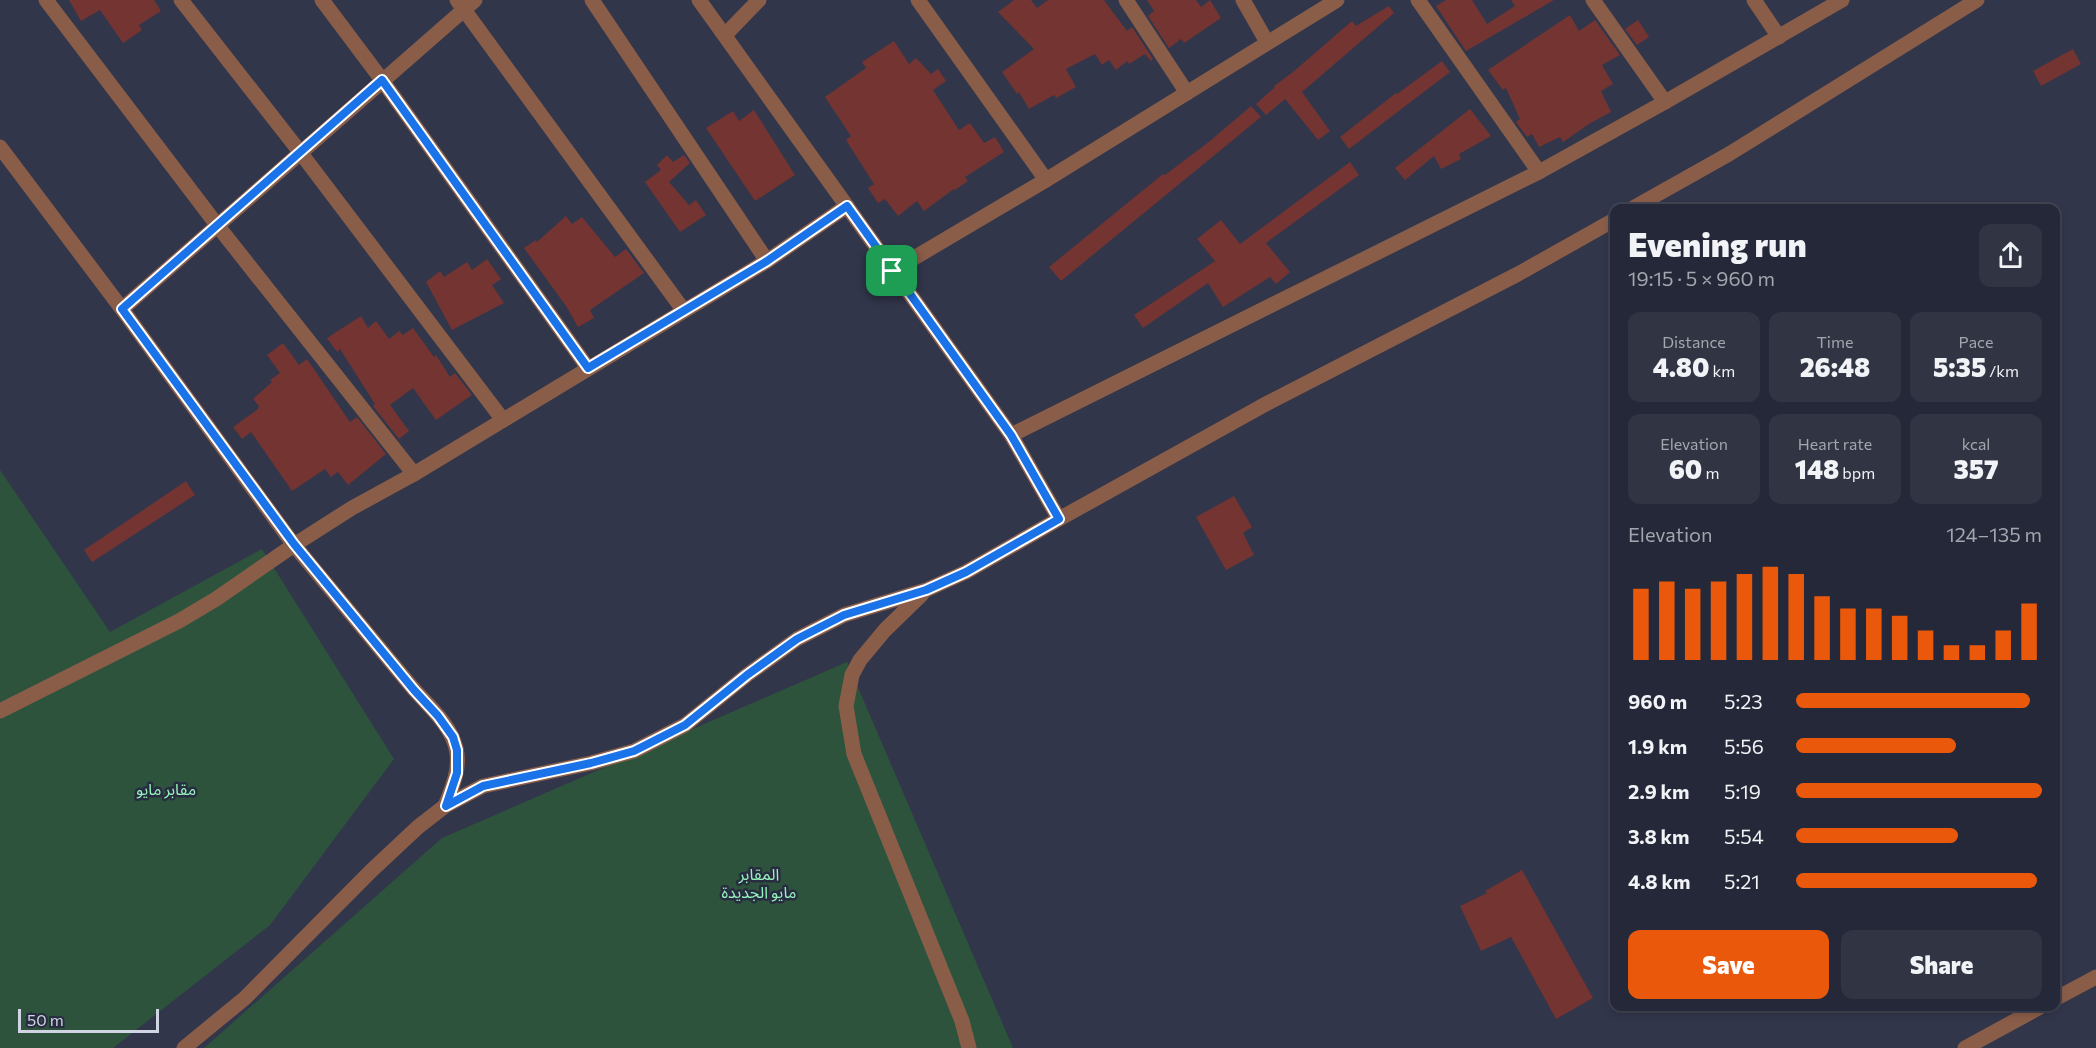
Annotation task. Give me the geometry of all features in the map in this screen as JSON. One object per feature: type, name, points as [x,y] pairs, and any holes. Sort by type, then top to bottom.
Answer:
[{"type":"street","points":[[45,0],[217,225],[414,474]]},
{"type":"street","points":[[182,0],[503,420]]},
{"type":"street","points":[[321,0],[382,80],[588,368]]},
{"type":"street","points":[[592,0],[767,261]]},
{"type":"street","points":[[699,0],[1011,435],[1059,519]]},
{"type":"street","points":[[725,35],[759,0]]},
{"type":"street","points":[[918,0],[1046,180]]},
{"type":"street","points":[[1126,0],[1187,93]]},
{"type":"street","points":[[1243,0],[1267,42]]},
{"type":"street","points":[[892,271],[1046,180],[1337,0]]},
{"type":"street","points":[[1418,0],[1539,172]]},
{"type":"street","points":[[1593,0],[1665,102]]},
{"type":"street","points":[[1755,0],[1779,37]]},
{"type":"street","points":[[1011,435],[1539,172],[1842,0]]},
{"type":"street","points":[[1640,204],[1729,154],[1977,0]]},
{"type":"street","points":[[122,309],[382,80],[465,3],[684,311]]},
{"type":"street","points":[[0,147],[294,544],[453,737],[457,750],[457,773],[446,806]]},
{"type":"street","points":[[0,711],[179,621],[216,599],[294,544],[767,261],[847,206]]},
{"type":"street","points":[[184,1048],[245,998],[371,871],[418,827],[446,806],[483,786],[591,763],[634,751],[685,725],[747,675],[797,639],[844,615],[926,590],[966,572],[1264,405],[1518,274],[1610,222]]},
{"type":"street","points":[[926,590],[885,630],[860,660],[852,675],[846,706],[854,754],[962,1021],[969,1048]]},
{"type":"street","points":[[2060,996],[2096,977]]},
{"type":"street","points":[[1965,1048],[2033,1011]]},
{"type":"green space","name":"مقابر مايو","points":[[0,470],[110,632],[262,549],[394,759],[270,925],[113,1048],[0,1048]]},
{"type":"green space","name":"المقابر مايو الجديدة","points":[[847,662],[1013,1048],[204,1048],[442,838]]},
{"type":"building","points":[[69,0],[154,0],[161,11],[139,25],[142,30],[123,43],[100,10],[81,21]]},
{"type":"building","points":[[1014,0],[1031,0],[1037,8],[1048,0],[1104,0],[1127,31],[1132,27],[1153,59],[1151,61],[1145,54],[1129,64],[1127,61],[1116,70],[1109,60],[1102,65],[1095,54],[1066,69],[1076,87],[1056,98],[1054,95],[1029,109],[1019,92],[1017,94],[1002,72],[1034,49],[998,12]]},
{"type":"building","points":[[1147,0],[1196,0],[1201,7],[1210,0],[1221,18],[1184,43],[1181,39],[1169,48],[1148,16],[1154,11]]},
{"type":"building","points":[[1446,0],[1472,0],[1487,24],[1515,6],[1511,0],[1554,0],[1466,51],[1436,6]]},
{"type":"building","points":[[1389,6],[1394,13],[1302,92],[1330,131],[1318,140],[1285,99],[1266,115],[1256,104],[1274,86],[1352,21],[1356,26]]},
{"type":"building","points":[[1570,15],[1579,31],[1595,20],[1620,55],[1602,65],[1613,84],[1601,91],[1611,112],[1563,142],[1560,137],[1539,147],[1532,134],[1527,137],[1516,122],[1520,119],[1506,88],[1503,90],[1488,70]]},
{"type":"building","points":[[1638,20],[1649,37],[1637,45],[1625,29]]},
{"type":"building","points":[[894,41],[909,64],[916,58],[931,74],[938,69],[946,81],[933,90],[959,130],[970,123],[984,143],[995,137],[1004,152],[965,177],[968,181],[924,211],[917,201],[898,216],[885,199],[878,203],[868,188],[874,184],[846,140],[851,136],[825,97],[866,68],[862,62]]},
{"type":"building","points":[[2073,49],[2081,64],[2041,86],[2033,71]]},
{"type":"building","points":[[1442,61],[1450,72],[1349,149],[1340,137],[1396,93]]},
{"type":"building","points":[[1251,106],[1261,117],[1061,281],[1049,267],[1163,174],[1165,175],[1210,141]]},
{"type":"building","points":[[1470,109],[1491,136],[1459,154],[1461,159],[1441,169],[1434,156],[1405,180],[1395,168]]},
{"type":"building","points":[[754,110],[795,175],[755,201],[706,128],[733,111],[739,121]]},
{"type":"building","points":[[667,155],[673,162],[684,155],[690,163],[669,182],[689,205],[696,200],[706,215],[680,232],[645,182],[661,170],[657,165]]},
{"type":"building","points":[[1350,162],[1359,175],[1266,243],[1290,272],[1276,284],[1270,277],[1223,307],[1208,283],[1143,328],[1134,315],[1215,261],[1197,239],[1221,220],[1240,244]]},
{"type":"building","points":[[566,216],[572,224],[582,217],[615,257],[626,249],[644,273],[590,310],[594,318],[578,327],[566,306],[524,248],[536,240],[537,242]]},
{"type":"building","points":[[487,259],[501,279],[492,285],[504,303],[452,330],[426,282],[440,271],[444,277],[467,262],[472,270]]},
{"type":"building","points":[[361,316],[368,328],[376,321],[389,339],[399,331],[403,335],[413,328],[434,357],[436,355],[450,377],[455,373],[472,395],[436,420],[413,388],[390,405],[409,431],[399,439],[373,406],[375,404],[340,349],[337,352],[327,338]]},
{"type":"building","points":[[283,343],[299,365],[307,359],[350,422],[357,417],[386,454],[348,485],[338,472],[331,477],[325,469],[292,491],[251,432],[242,439],[233,427],[258,409],[259,406],[253,399],[272,382],[270,380],[280,373],[267,355]]},
{"type":"building","points":[[186,481],[195,495],[92,562],[84,550]]},
{"type":"building","points":[[1234,496],[1252,527],[1243,533],[1254,555],[1226,570],[1196,517]]},
{"type":"building","points":[[1522,870],[1593,998],[1556,1019],[1511,937],[1481,951],[1460,906],[1487,893],[1485,891]]},
{"type":"route","points":[[382,80],[588,368],[767,261],[847,206],[892,271],[1011,435],[1059,519],[966,572],[890,603],[844,615],[797,639],[747,675],[685,725],[634,751],[591,763],[483,786],[446,806],[457,773],[457,750],[453,737],[294,544],[122,309],[382,80]]}]
